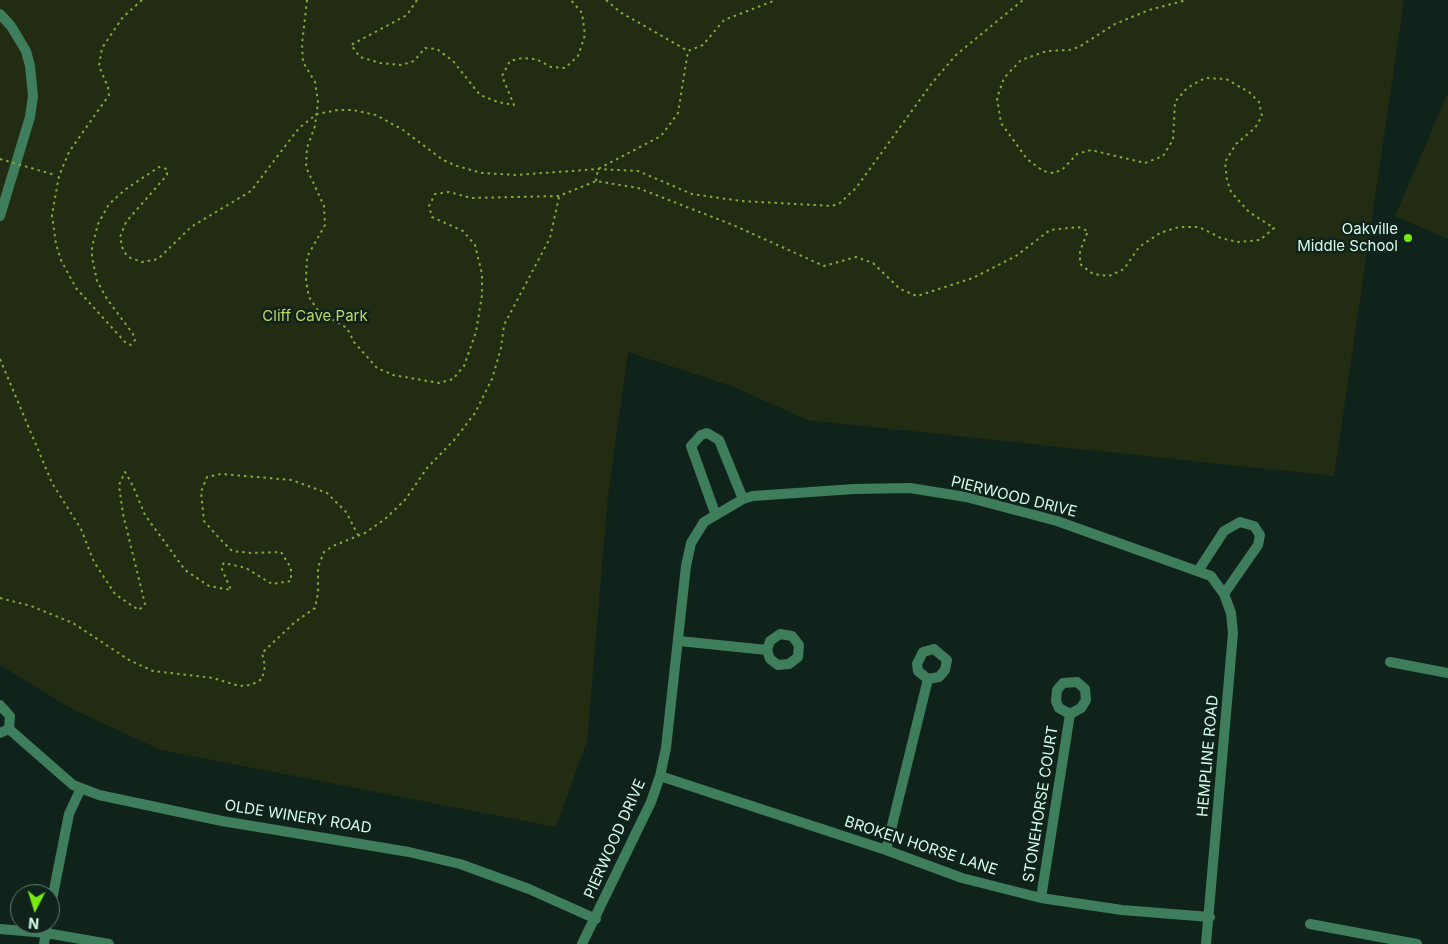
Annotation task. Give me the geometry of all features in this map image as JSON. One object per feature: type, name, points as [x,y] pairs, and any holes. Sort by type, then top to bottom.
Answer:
[{"type":"street","points":[[0,14],[11,26],[26,51],[30,66],[33,96],[30,117],[0,216]]},
{"type":"street","points":[[714,514],[691,446],[701,435],[707,433],[719,440],[743,499]]},
{"type":"street","name":"PIERWOOD DRIVE","points":[[582,944],[651,802],[660,776],[666,748],[691,543],[704,522],[714,514],[743,499],[854,490],[910,488],[966,497],[1056,520],[1211,576]]},
{"type":"street","points":[[1198,571],[1224,532],[1240,522],[1254,526],[1260,535],[1258,546],[1224,594]]},
{"type":"street","name":"HEMPLINE ROAD","points":[[1206,944],[1210,917],[1233,633],[1231,613],[1224,594],[1211,576]]},
{"type":"street","points":[[680,641],[767,650]]},
{"type":"street","points":[[1390,662],[1448,673]]},
{"type":"street","points":[[886,850],[928,679]]},
{"type":"street","name":"OLDE WINERY ROAD","points":[[0,705],[10,716],[4,731],[72,785],[99,795],[222,821],[358,842],[460,864],[528,889],[596,918]]},
{"type":"street","name":"STONEHORSE COURT","points":[[1041,898],[1070,714]]},
{"type":"street","name":"BROKEN HORSE LANE","points":[[660,776],[886,850],[962,878],[1041,898],[1122,910],[1210,917]]},
{"type":"street","points":[[55,884],[69,814],[82,788]]},
{"type":"street","points":[[1310,924],[1417,944]]},
{"type":"street","points":[[60,931],[109,944]]},
{"type":"path","points":[[142,0],[123,17],[102,48],[100,66],[107,82],[109,95],[106,102],[80,133],[69,152],[59,176],[52,215],[56,244],[61,260],[76,288],[125,342],[131,345],[134,342],[134,337],[102,291],[92,257],[98,224],[109,204],[126,189],[159,168],[167,169],[165,178],[126,222],[120,237],[123,250],[128,257],[142,262],[158,259],[191,227],[250,191],[299,128],[317,114],[338,110],[353,110],[376,115],[403,130],[443,160],[457,166],[482,172],[516,175],[598,169],[638,171],[692,194],[733,200],[822,206],[840,203],[872,170],[932,83],[944,69],[990,26],[1023,0]]},
{"type":"path","points":[[307,0],[302,44],[303,62],[316,82],[318,102],[317,114],[307,148],[306,167],[324,206],[325,225],[307,257],[306,281],[310,297],[318,312],[347,328],[354,342],[377,368],[393,375],[439,383],[453,379],[464,366],[476,332],[482,295],[482,274],[475,246],[463,232],[432,217],[429,206],[435,194],[449,192],[471,198],[559,196],[596,181],[638,188],[733,225],[824,266],[856,257],[873,263],[900,289],[917,296],[973,278],[1016,256],[1050,230],[1078,227],[1088,231],[1080,251],[1080,264],[1093,274],[1109,276],[1124,268],[1139,247],[1160,234],[1179,227],[1199,227],[1221,238],[1238,242],[1260,240],[1274,228],[1249,212],[1232,192],[1227,180],[1225,162],[1236,144],[1255,128],[1262,116],[1259,102],[1249,92],[1226,79],[1205,78],[1187,88],[1175,102],[1173,140],[1163,156],[1144,163],[1091,150],[1077,154],[1062,170],[1053,173],[1043,171],[1027,159],[1001,123],[997,98],[1004,78],[1021,60],[1047,51],[1069,50],[1079,47],[1115,24],[1149,10],[1187,0]]},
{"type":"path","points":[[417,0],[407,15],[351,45],[360,57],[380,63],[402,65],[414,61],[426,48],[436,49],[453,60],[480,94],[498,102],[514,105],[502,76],[510,61],[522,58],[536,59],[551,67],[565,68],[578,56],[585,35],[582,13],[571,0]]},
{"type":"path","points":[[606,0],[620,12],[688,51]]},
{"type":"path","points":[[688,51],[703,45],[724,20],[776,0]]},
{"type":"path","points":[[598,169],[661,136],[678,113],[688,51]]},
{"type":"path","points":[[0,159],[59,176]]},
{"type":"path","points":[[596,181],[598,169]]},
{"type":"path","points":[[0,598],[31,606],[73,623],[129,660],[153,671],[214,678],[239,686],[251,685],[262,679],[265,666],[262,653],[295,622],[315,608],[318,593],[318,567],[324,552],[333,546],[358,536],[385,519],[405,500],[427,468],[455,439],[475,413],[492,379],[501,348],[504,325],[550,238],[559,196]]},
{"type":"path","points":[[0,359],[52,483],[81,529],[94,562],[115,594],[140,610],[145,604],[123,514],[119,485],[125,472],[134,486],[145,514],[185,570],[209,586],[230,590],[221,567],[224,563],[246,568],[272,584],[291,581],[291,568],[282,552],[251,553],[232,551],[220,539],[204,521],[202,492],[207,477],[221,474],[292,480],[327,494],[346,512],[358,536]]},
{"type":"green space","name":"Cliff Cave Park","points":[[0,0],[1404,0],[1334,476],[807,420],[734,387],[628,352],[608,495],[587,741],[556,827],[161,750],[72,709],[0,665]]},
{"type":"green space","points":[[1448,93],[1448,239],[1395,216]]},
{"type":"place","name":"Oakville Middle School","points":[[1408,238]]}]
